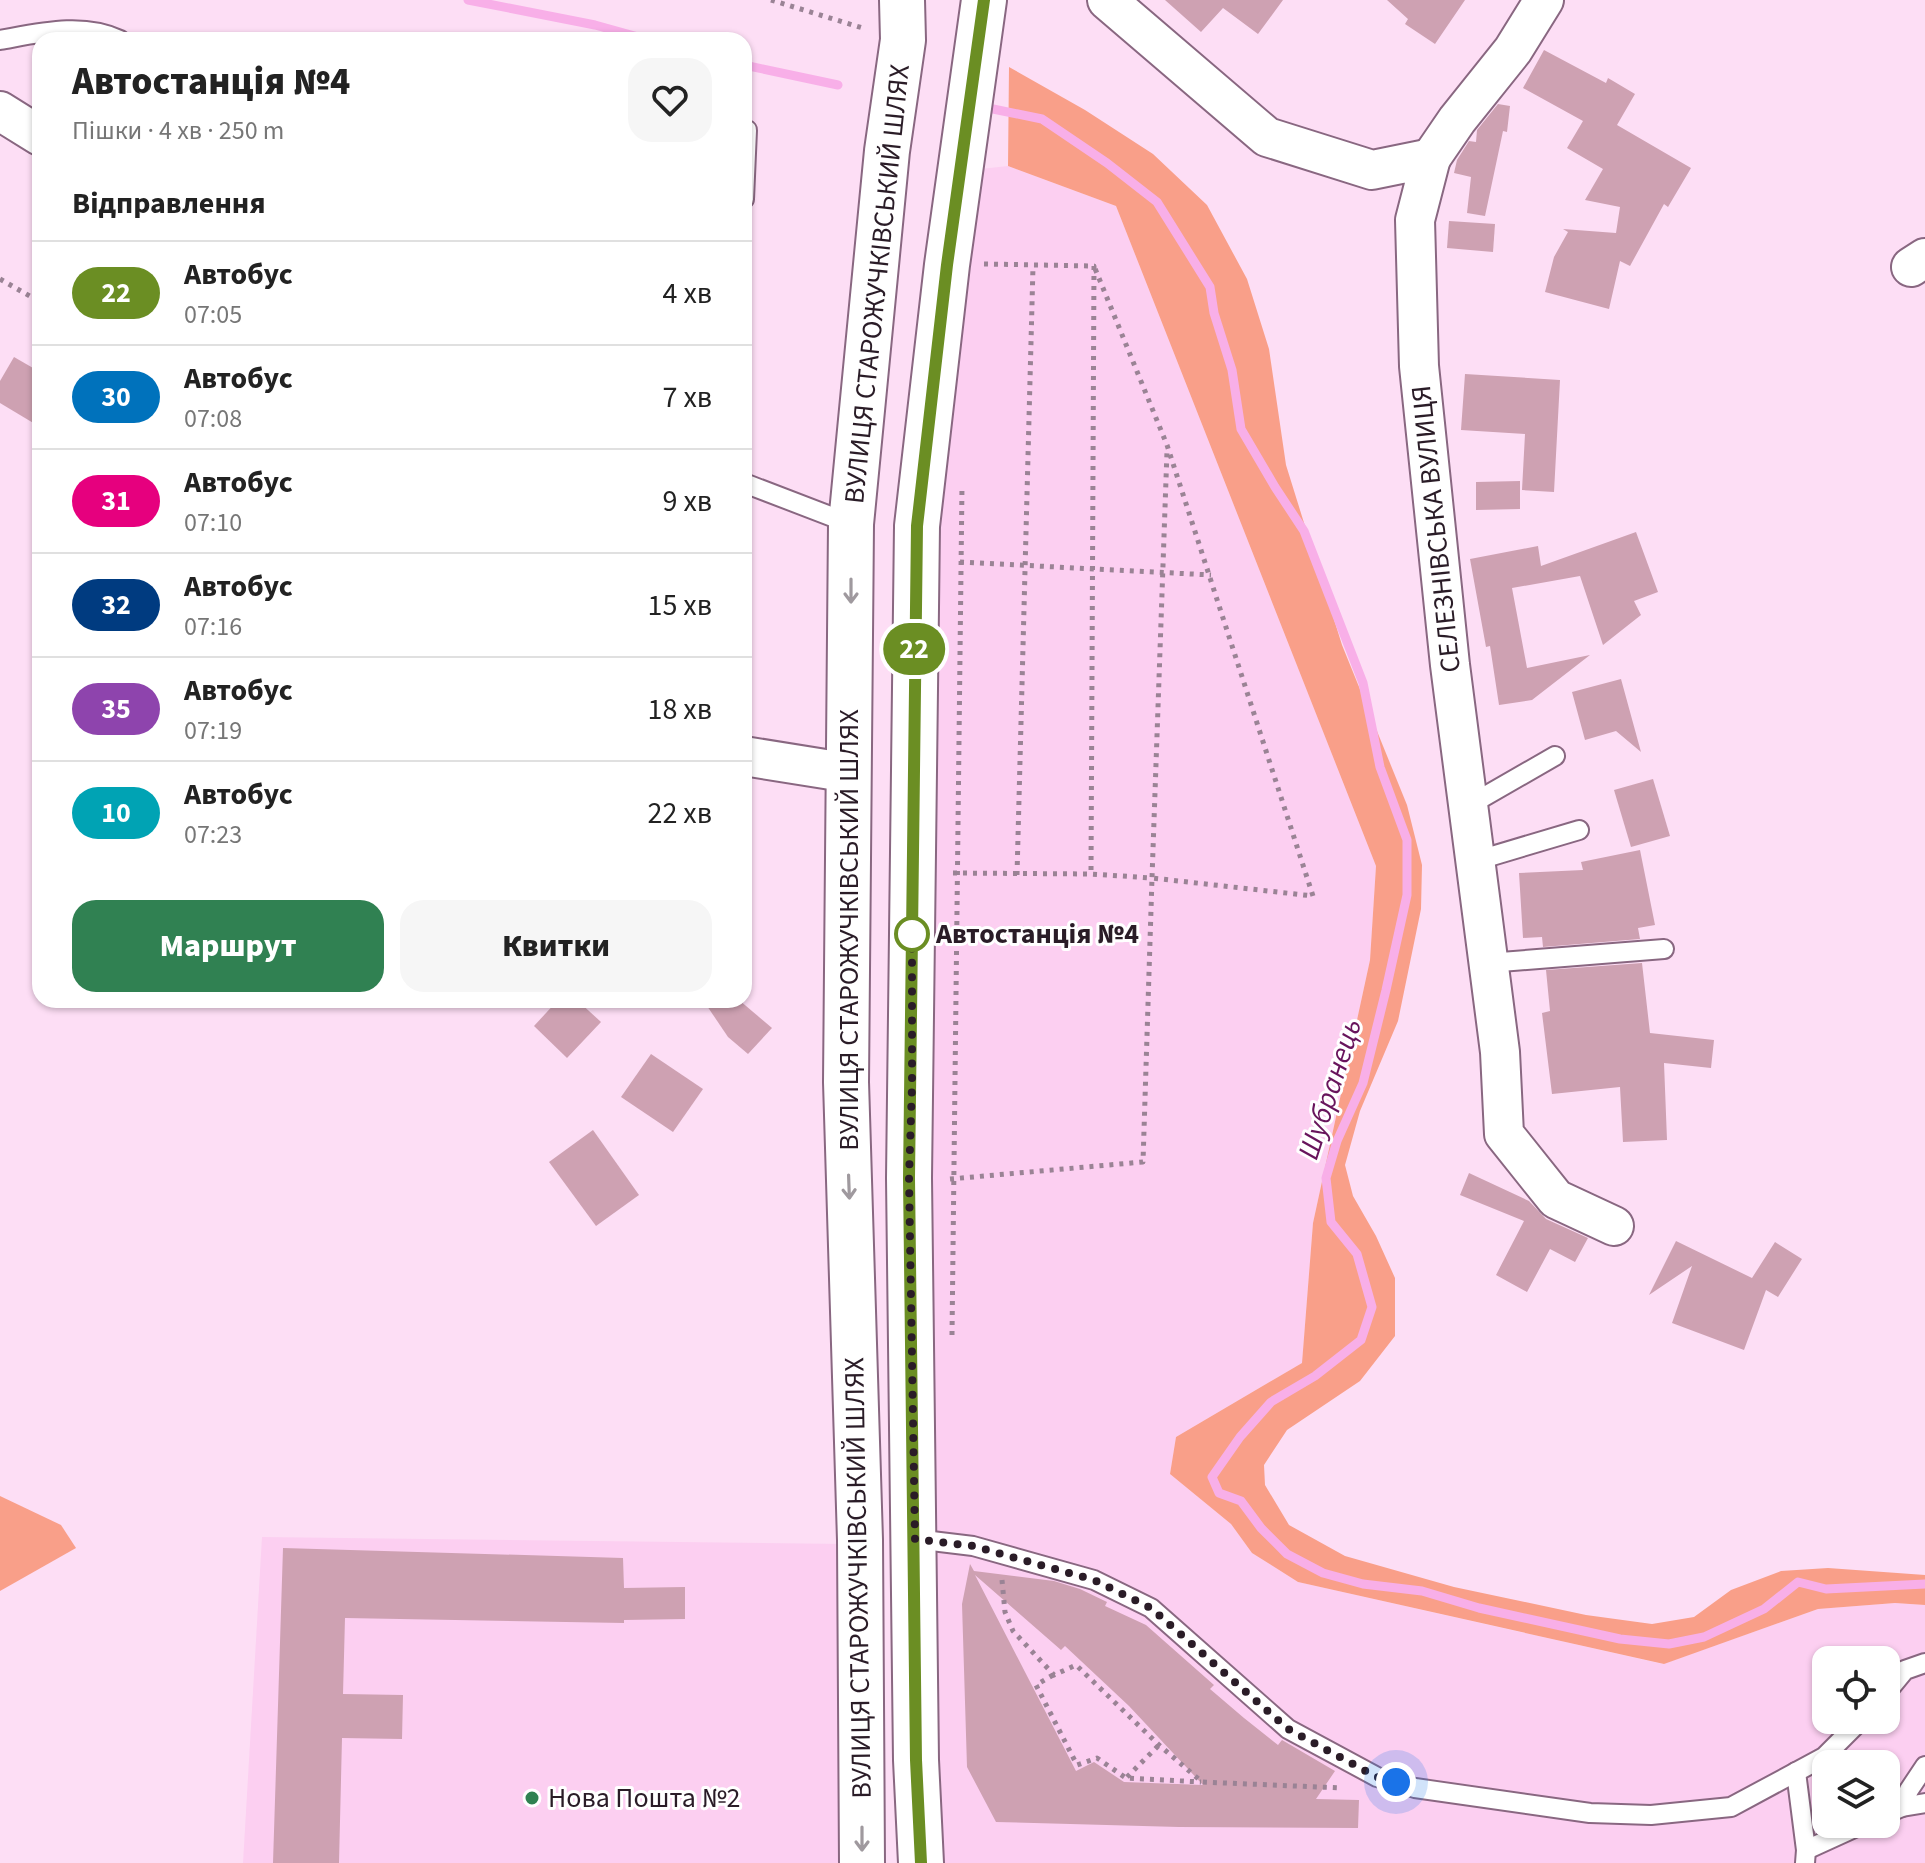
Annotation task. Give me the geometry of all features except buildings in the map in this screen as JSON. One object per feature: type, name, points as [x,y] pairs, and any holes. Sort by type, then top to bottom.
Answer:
[{"type":"main road","name":"ВУЛИЦЯ СТАРОЖУЧКІВСЬКИЙ ШЛЯХ","points":[[862,1863],[860,1540],[846,1082],[851,524],[902,20]]},
{"type":"main road","name":"ВУЛИЦЯ СТАРОЖУЧКІВСЬКИЙ ШЛЯХ","points":[[921,1863],[916,1760],[909,1178],[916,544],[947,265],[980,21]]},
{"type":"main road","points":[[851,524],[916,544]]},
{"type":"street","points":[[1107,0],[1267,137],[1372,170],[1431,158]]},
{"type":"street","name":"СЕЛЕЗНІВСЬКА ВУЛИЦЯ","points":[[1544,0],[1513,50],[1431,158],[1415,220],[1419,366],[1450,665],[1500,1052],[1504,1134],[1556,1199],[1614,1226]]},
{"type":"street","points":[[0,111],[32,131]]},
{"type":"street","points":[[752,757],[850,773]]},
{"type":"lane","points":[[54,32],[93,32]]},
{"type":"lane","points":[[0,40],[32,35]]},
{"type":"lane","points":[[752,486],[851,524]]},
{"type":"lane","points":[[1468,806],[1555,756]]},
{"type":"lane","points":[[1475,861],[1579,830]]},
{"type":"lane","points":[[1488,963],[1664,949]]},
{"type":"lane","points":[[915,1539],[973,1546],[1094,1580],[1151,1608],[1288,1729],[1377,1777],[1415,1788],[1590,1813],[1651,1815],[1731,1807],[1824,1757],[1847,1734]]},
{"type":"lane","points":[[1900,1676],[1905,1670],[1925,1663]]},
{"type":"lane","points":[[1900,1802],[1925,1766]]},
{"type":"lane","points":[[1796,1772],[1805,1856],[1838,1838]]},
{"type":"lane","points":[[1900,1809],[1925,1803]]},
{"type":"path","points":[[771,0],[902,20]]},
{"type":"path","points":[[947,265],[1094,266]]},
{"type":"path","points":[[1017,875],[1033,266]]},
{"type":"path","points":[[912,875],[1091,874],[1313,896],[1167,445],[1094,266]]},
{"type":"path","points":[[1091,874],[1094,266]]},
{"type":"path","points":[[0,279],[32,297]]},
{"type":"path","points":[[909,1178],[953,1179],[1143,1162],[1167,445]]},
{"type":"path","points":[[952,1350],[963,471]]},
{"type":"path","points":[[916,544],[961,562],[1211,575]]},
{"type":"path","points":[[999,1553],[1005,1612],[1013,1631],[1054,1675]]},
{"type":"path","points":[[1202,1782],[1076,1665],[1036,1685],[1077,1765],[1097,1758],[1126,1778],[1202,1782],[1350,1788]]},
{"type":"path","points":[[1126,1778],[1159,1745]]},
{"type":"shaded area","points":[[1009,67],[1085,110],[1153,154],[1207,205],[1247,279],[1269,349],[1286,465],[1342,645],[1407,805],[1422,865],[1421,909],[1398,1021],[1360,1111],[1345,1165],[1353,1196],[1395,1278],[1395,1336],[1360,1381],[1287,1430],[1264,1465],[1265,1485],[1289,1525],[1345,1556],[1454,1587],[1586,1615],[1652,1624],[1694,1617],[1731,1590],[1781,1571],[1828,1568],[1925,1575],[1925,1605],[1895,1603],[1818,1609],[1664,1664],[1298,1582],[1252,1553],[1231,1524],[1170,1474],[1176,1437],[1302,1363],[1313,1223],[1370,960],[1376,866],[1116,206],[1008,166]]},
{"type":"shaded area","points":[[1008,166],[1116,206],[1376,866],[1370,960],[1313,1223],[1302,1363],[1176,1437],[1170,1474],[1231,1524],[1252,1553],[1298,1582],[1663,1664],[1818,1609],[1895,1603],[1925,1605],[1925,1863],[920,1863],[944,173]]},
{"type":"shaded area","points":[[0,1496],[61,1525],[76,1548],[0,1591]]},
{"type":"shaded area","points":[[262,1537],[847,1544],[851,1863],[243,1863]]},
{"type":"waterway","name":"Шубранець","points":[[468,0],[620,32]]},
{"type":"waterway","name":"Шубранець","points":[[752,67],[838,85]]},
{"type":"waterway","name":"Шубранець","points":[[993,109],[1042,119],[1157,202],[1210,287],[1214,313],[1232,370],[1241,429],[1304,531],[1363,683],[1380,767],[1407,840],[1407,895],[1386,990],[1363,1083],[1337,1141],[1326,1178],[1331,1222],[1357,1254],[1372,1307],[1361,1340],[1315,1376],[1271,1402],[1240,1437],[1212,1477],[1219,1493],[1241,1501],[1261,1528],[1287,1554],[1323,1573],[1363,1584],[1422,1591],[1479,1608],[1620,1639],[1669,1644],[1704,1637],[1764,1609],[1798,1582],[1826,1589],[1925,1584]]},
{"type":"bus line","name":"22","points":[[921,1863],[916,1760],[909,1178],[915,562],[947,265],[984,0]]},
{"type":"place","name":"Автостанція №4","points":[[912,934]]},
{"type":"place","name":"Нова Пошта №2","points":[[532,1798]]},
{"type":"route","points":[[912,934],[909,1178],[915,1539],[973,1546],[1094,1580],[1151,1608],[1288,1729],[1377,1777],[1396,1782]]}]
